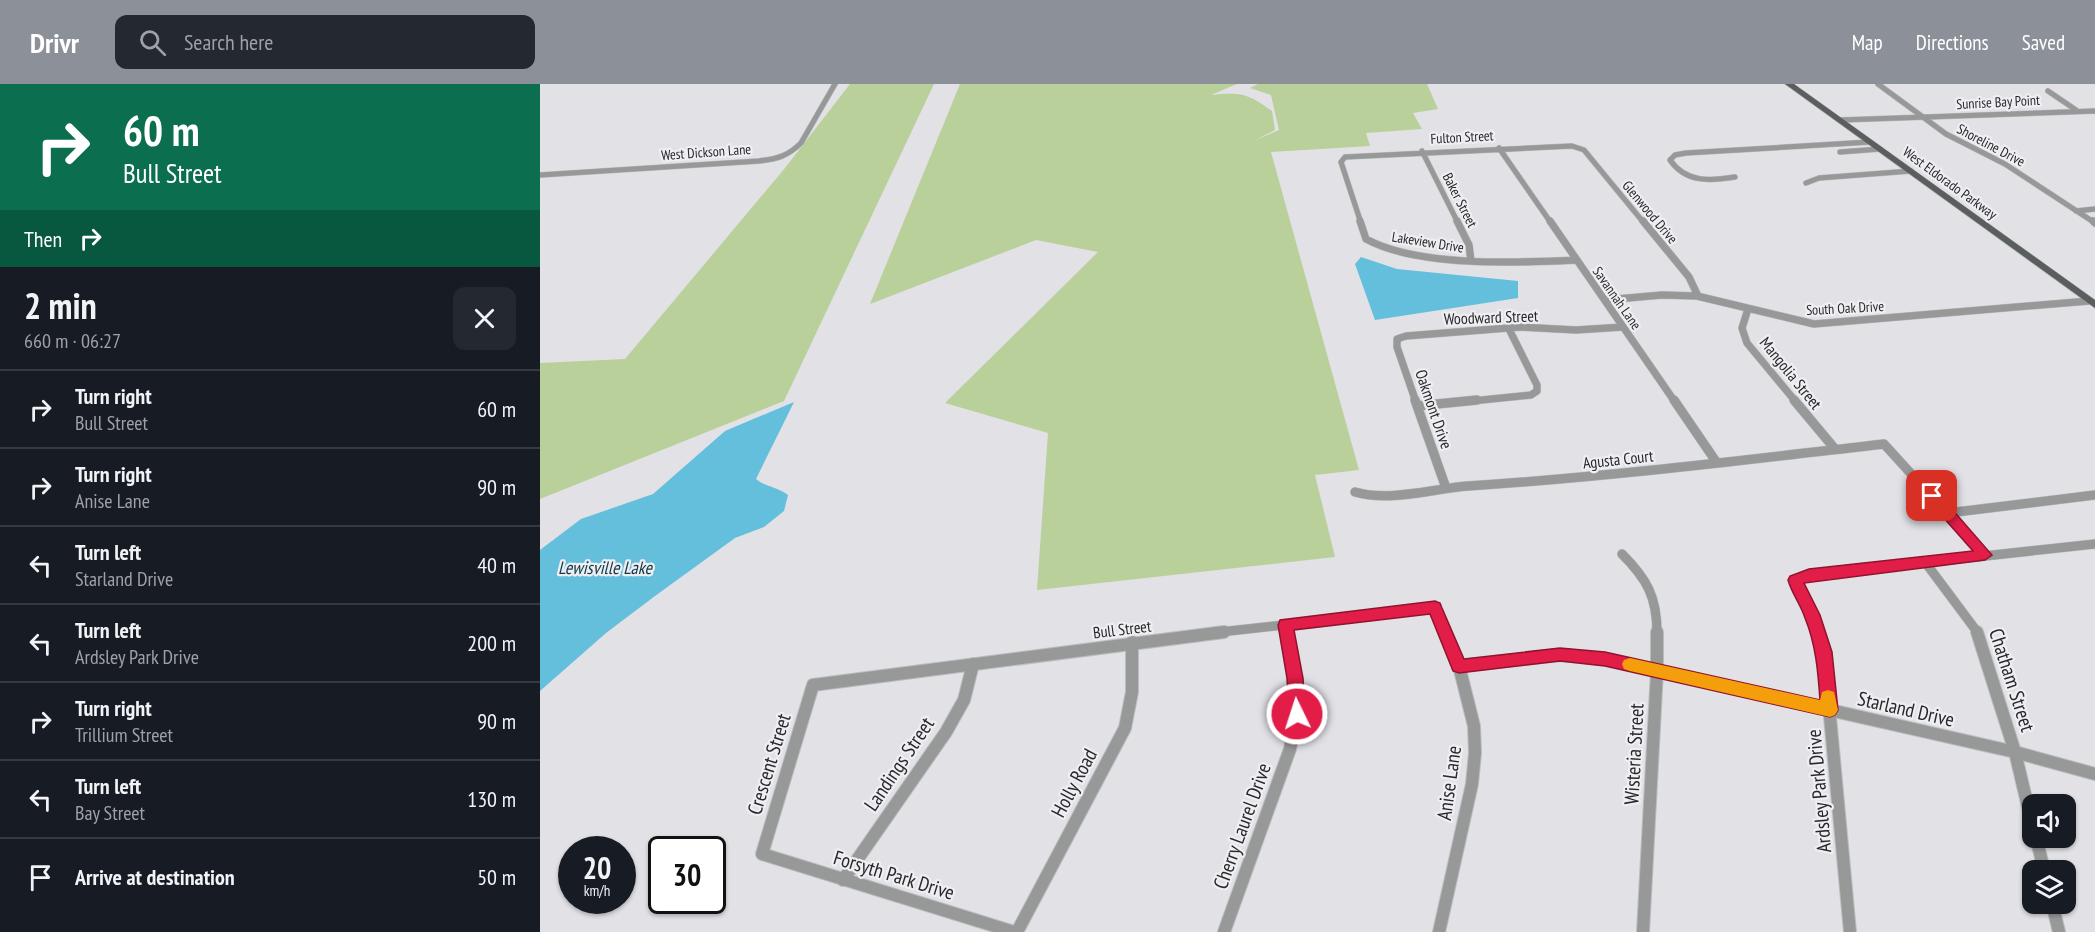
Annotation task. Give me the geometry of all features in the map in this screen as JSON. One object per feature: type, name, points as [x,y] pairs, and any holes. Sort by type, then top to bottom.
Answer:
[{"type":"main road","name":"West Eldorado Parkway","points":[[1789,84],[2092,303]]},
{"type":"street","name":"West Dickson Lane","points":[[540,175],[759,161],[781,157],[799,144],[836,84]]},
{"type":"street","name":"Shoreline Drive","points":[[1878,84],[1946,134],[2005,164],[2095,223]]},
{"type":"street","points":[[2048,91],[2076,110]]},
{"type":"street","name":"Sunrise Bay Point","points":[[1844,123],[2076,110],[2095,111]]},
{"type":"street","points":[[1735,177],[1712,180],[1693,178],[1680,171],[1670,160],[1675,155],[1686,153],[1870,142]]},
{"type":"street","name":"Fulton Street","points":[[1345,157],[1499,148],[1579,148]]},
{"type":"street","name":"Savannah Lane","points":[[1499,148],[1717,463]]},
{"type":"street","name":"Glenwood Drive","points":[[1579,148],[1584,150],[1689,277],[1698,296]]},
{"type":"street","points":[[1840,152],[1880,149]]},
{"type":"street","name":"Baker Street","points":[[1422,151],[1469,245],[1471,261]]},
{"type":"street","name":"Lakeview Drive","points":[[1345,157],[1341,162],[1366,239],[1375,244],[1406,254],[1471,261],[1518,264],[1575,260]]},
{"type":"street","points":[[1806,183],[1819,178],[1911,171]]},
{"type":"street","points":[[2076,211],[2095,209]]},
{"type":"street","name":"South Oak Drive","points":[[1605,300],[1671,295],[1698,296],[1792,321],[1822,323],[2092,303]]},
{"type":"street","name":"Mangolia Street","points":[[1748,309],[1742,328],[1747,343],[1835,449]]},
{"type":"street","points":[[1417,406],[1531,395],[1537,391],[1537,385],[1508,327]]},
{"type":"street","name":"Woodward Street","points":[[1397,339],[1406,336],[1508,327],[1576,330],[1623,327]]},
{"type":"street","name":"Oakmont Drive","points":[[1397,339],[1397,347],[1446,488]]},
{"type":"street","name":"Agusta Court","points":[[1355,492],[1373,497],[1446,488],[1600,477],[1884,444],[1948,513]]},
{"type":"street","points":[[1948,513],[2095,495]]},
{"type":"street","points":[[1948,513],[1985,555]]},
{"type":"street","points":[[1925,562],[2095,544]]},
{"type":"street","name":"Wisteria Street","points":[[1622,554],[1642,574],[1657,611],[1657,671],[1643,932]]},
{"type":"street","name":"Ardsley Park Drive","points":[[1850,932],[1824,652],[1812,615],[1800,595],[1795,580],[1809,575],[1925,562]]},
{"type":"street","name":"Chatham Street","points":[[1925,562],[1980,636],[2024,794]]},
{"type":"street","name":"Bull Street","points":[[813,685],[1131,642],[1435,608]]},
{"type":"street","name":"Anise Lane","points":[[1435,608],[1459,666],[1474,726],[1475,753],[1473,784],[1439,932]]},
{"type":"street","name":"Cherry Laurel Drive","points":[[1224,932],[1290,749],[1297,714],[1295,678],[1286,625]]},
{"type":"street","name":"Holly Road","points":[[1015,932],[1125,728],[1132,692],[1131,642]]},
{"type":"street","name":"Starland Drive","points":[[1459,666],[1560,655],[1605,659],[2014,752],[2095,774]]},
{"type":"street","name":"Landings Street","points":[[843,880],[946,732],[964,700],[973,664]]},
{"type":"street","name":"Crescent Street","points":[[762,854],[813,685]]},
{"type":"street","name":"Forsyth Park Drive","points":[[762,854],[1015,932]]},
{"type":"street","points":[[2055,914],[2059,932]]},
{"type":"green space","points":[[850,84],[934,84],[784,401],[540,499],[540,363],[625,359],[785,168]]},
{"type":"green space","points":[[960,84],[1237,84],[1211,95],[1243,95],[1256,100],[1272,111],[1275,130],[1256,140],[1279,130],[1271,95],[1250,88],[1258,84],[1427,84],[1438,109],[1413,113],[1422,129],[1366,133],[1370,146],[1271,152],[1359,470],[1315,475],[1335,557],[1037,590],[1048,433],[945,403],[1098,252],[1036,240],[870,304]]},
{"type":"water","points":[[1361,257],[1397,269],[1518,281],[1518,298],[1375,320],[1355,264]]},
{"type":"water","name":"Lewisville Lake","points":[[794,402],[756,479],[788,495],[784,511],[764,527],[735,538],[655,596],[606,633],[540,691],[540,550],[581,519],[653,494],[725,431]]},
{"type":"slow traffic","points":[[1630,664],[1830,710],[1828,697]]},
{"type":"route","points":[[1297,714],[1295,678],[1286,625],[1435,608],[1459,666],[1560,655],[1605,659],[1830,710],[1824,652],[1812,615],[1800,595],[1795,580],[1809,575],[1985,555],[1932,496]]}]
